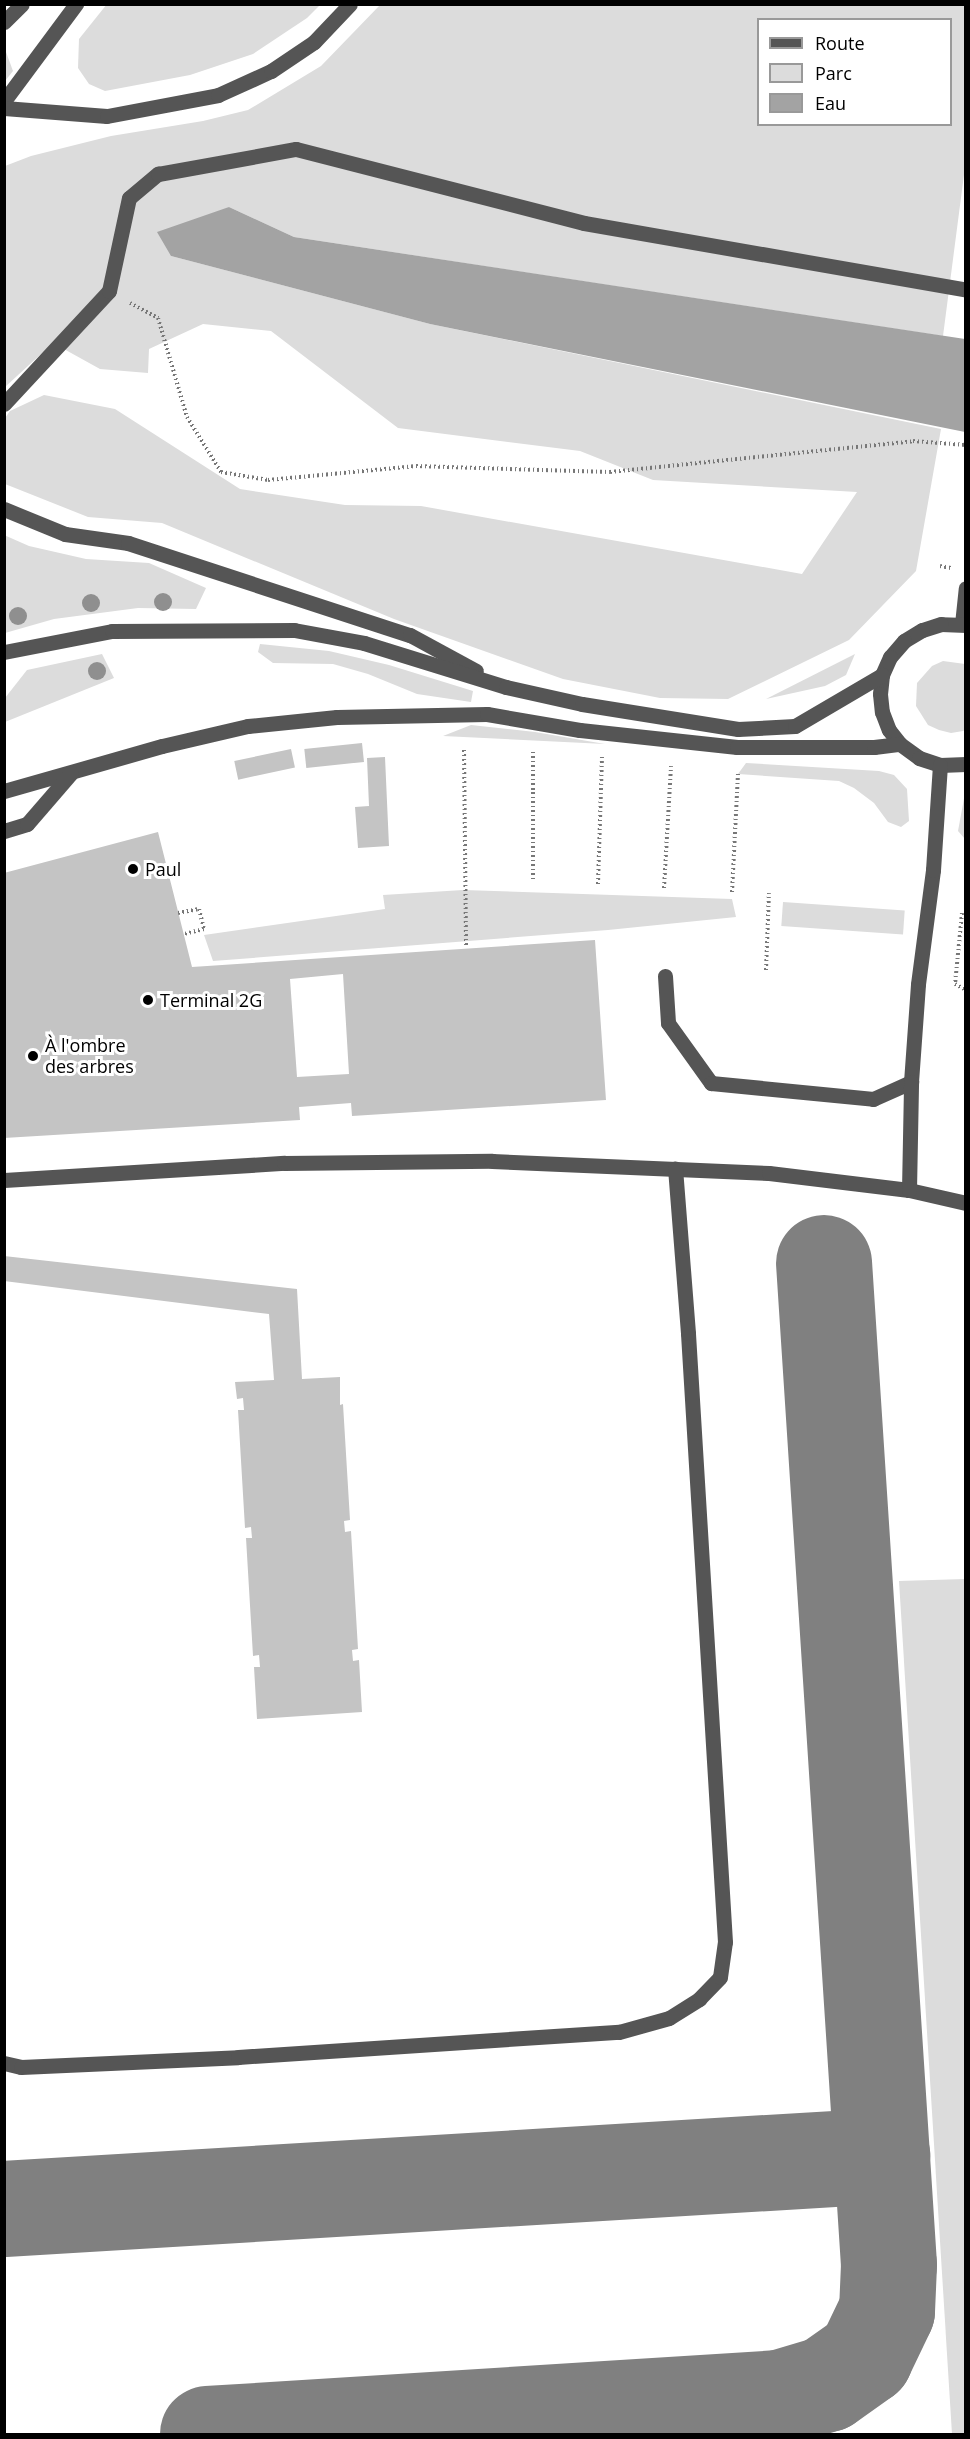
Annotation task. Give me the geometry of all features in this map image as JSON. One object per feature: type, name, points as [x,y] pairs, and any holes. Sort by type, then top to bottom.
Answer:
[{"type":"street","points":[[4,22],[22,4]]},
{"type":"street","points":[[4,101],[76,4]]},
{"type":"street","points":[[4,108],[107,116],[218,95],[271,71],[314,42],[350,4]]},
{"type":"street","points":[[4,404],[109,291],[129,198],[158,174],[297,149],[584,224],[966,290]]},
{"type":"street","points":[[4,509],[65,534],[128,543],[410,635],[506,687]]},
{"type":"street","points":[[966,588],[964,624],[941,624],[922,630],[904,641],[891,657],[882,675],[880,694],[882,712],[889,730],[900,744],[918,758],[940,765],[966,764]]},
{"type":"street","points":[[4,652],[112,630],[294,630],[364,643],[506,687],[582,704],[738,729],[795,726],[882,675]]},
{"type":"street","points":[[4,791],[162,746],[248,726],[359,716],[486,714],[580,730],[737,747],[874,747],[900,744]]},
{"type":"street","points":[[909,1190],[910,1082],[918,984],[933,870],[940,765]]},
{"type":"street","points":[[4,831],[27,824],[71,773]]},
{"type":"street","points":[[665,976],[668,1023],[711,1083],[873,1099],[910,1082]]},
{"type":"street","points":[[8,1182],[284,1163],[492,1161],[769,1173],[909,1190],[966,1203]]},
{"type":"street","points":[[4,2063],[21,2067],[227,2058],[619,2032],[669,2018],[699,1999],[720,1977],[725,1942],[688,1334],[675,1169]]},
{"type":"path","points":[[109,291],[158,318],[187,417],[221,472],[268,480],[416,466],[610,472],[913,441],[966,445]]},
{"type":"path","points":[[732,892],[738,786],[737,747]]},
{"type":"path","points":[[464,750],[466,948]]},
{"type":"path","points":[[533,752],[533,882]]},
{"type":"path","points":[[598,884],[602,754]]},
{"type":"path","points":[[664,888],[672,758]]},
{"type":"path","points":[[766,970],[769,893]]},
{"type":"path","points":[[178,914],[199,909],[204,929],[184,934]]},
{"type":"path","points":[[962,914],[955,984],[966,990]]},
{"type":"green space","points":[[107,4],[320,5],[307,18],[253,54],[190,75],[105,91],[89,84],[78,68],[79,39]]},
{"type":"green space","points":[[380,5],[965,5],[965,167],[943,336],[294,237],[229,207],[171,256],[430,324],[941,429],[916,571],[849,640],[728,699],[660,698],[563,679],[394,619],[162,523],[88,517],[5,484],[5,418],[10,411],[44,395],[115,409],[240,489],[345,505],[421,506],[802,574],[857,492],[653,480],[580,451],[398,428],[271,331],[203,324],[149,349],[148,373],[100,369],[53,343],[5,387],[5,166],[31,156],[111,136],[203,121],[248,110],[321,66]]},
{"type":"green space","points":[[6,52],[13,71],[5,81],[4,53]]},
{"type":"green space","points":[[4,535],[29,546],[86,559],[149,563],[206,588],[196,609],[138,608],[54,619],[5,633]]},
{"type":"green space","points":[[260,644],[329,651],[389,665],[473,691],[471,702],[417,694],[368,674],[333,664],[273,663],[258,652]]},
{"type":"green space","points":[[102,654],[114,678],[5,722],[5,698],[27,670]]},
{"type":"green space","points":[[855,654],[846,675],[825,686],[766,699]]},
{"type":"green space","points":[[943,661],[965,664],[966,729],[963,731],[951,733],[928,725],[916,706],[917,683],[932,666]]},
{"type":"green space","points":[[471,725],[535,732],[605,744],[443,736]]},
{"type":"green space","points":[[746,763],[879,771],[894,775],[907,789],[909,821],[901,827],[888,822],[874,803],[854,788],[839,781],[738,774]]},
{"type":"green space","points":[[965,793],[965,839],[958,831]]},
{"type":"green space","points":[[463,890],[732,899],[736,917],[608,930],[213,961],[204,935],[385,909],[383,895]]},
{"type":"green space","points":[[783,902],[905,911],[903,934],[781,926]]},
{"type":"green space","points":[[965,1579],[966,2434],[952,2434],[899,1581]]},
{"type":"water","points":[[229,207],[294,237],[965,339],[965,432],[430,324],[171,256],[157,232]]},
{"type":"building","points":[[362,743],[364,762],[306,768],[304,749]]},
{"type":"building","points":[[291,749],[295,768],[238,780],[234,761]]},
{"type":"building","points":[[385,757],[389,846],[358,848],[355,807],[369,806],[367,758]]},
{"type":"building","name":"Terminal 2G","points":[[158,832],[192,967],[595,940],[606,1100],[352,1116],[351,1103],[299,1107],[300,1120],[4,1138],[4,873]],"holes":[[[343,974],[349,1074],[297,1077],[290,979]]]},
{"type":"building","points":[[4,1256],[297,1289],[302,1379],[340,1377],[340,1405],[343,1404],[350,1520],[344,1521],[345,1532],[351,1531],[358,1649],[352,1650],[353,1661],[359,1660],[362,1712],[257,1719],[254,1667],[260,1667],[259,1655],[253,1656],[246,1538],[252,1538],[251,1527],[245,1528],[238,1410],[244,1410],[243,1398],[237,1399],[235,1382],[274,1380],[269,1314],[4,1281]]},
{"type":"taxiway","points":[[208,2434],[780,2398],[827,2384],[865,2357],[887,2311],[889,2265],[824,1263]]},
{"type":"taxiway","points":[[4,2209],[882,2156]]},
{"type":"place","name":"Paul","points":[[133,869]]},
{"type":"place","name":"Terminal 2G","points":[[148,1000]]},
{"type":"place","name":"À l'ombre des arbres","points":[[33,1056]]}]
